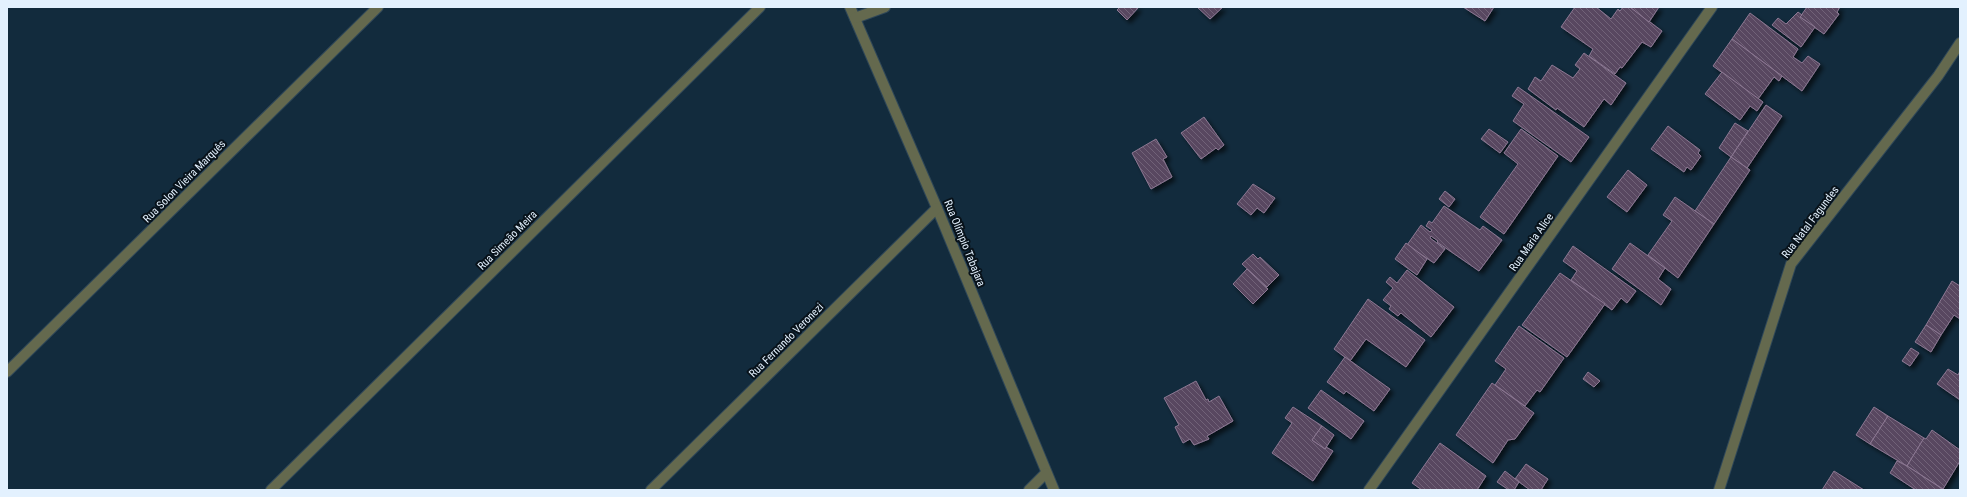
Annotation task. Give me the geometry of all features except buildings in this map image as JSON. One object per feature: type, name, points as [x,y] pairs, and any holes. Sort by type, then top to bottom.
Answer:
[{"type":"street","name":"Rua Solon Vieira Marquês","points":[[7,372],[378,7]]},
{"type":"street","name":"Rua Simeão Meira","points":[[271,490],[760,7]]},
{"type":"street","name":"Rua Olímpio Tabajara","points":[[850,7],[938,208],[1054,490]]},
{"type":"street","points":[[855,18],[885,7]]},
{"type":"street","name":"Rua Maria Alice","points":[[1369,490],[1712,7]]},
{"type":"street","name":"Rua Natal Fagundes","points":[[1719,490],[1791,264],[1938,76],[1960,43]]},
{"type":"street","name":"Rua Fernando Veronezi","points":[[651,490],[938,208]]},
{"type":"street","points":[[1029,490],[1046,473]]}]
